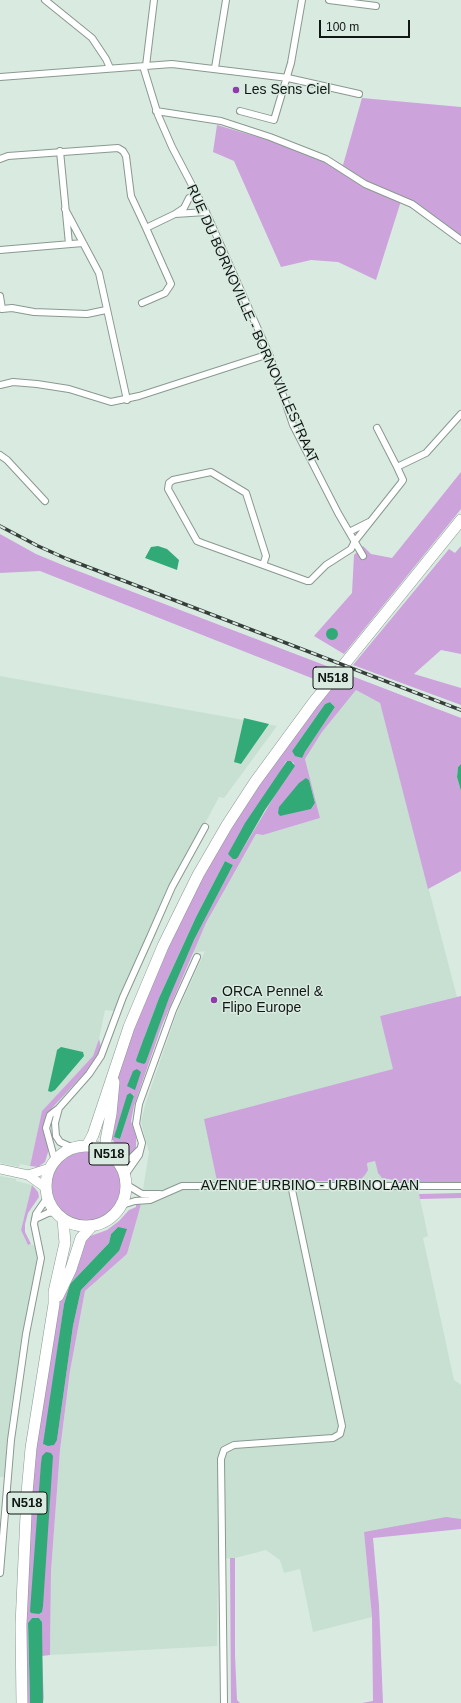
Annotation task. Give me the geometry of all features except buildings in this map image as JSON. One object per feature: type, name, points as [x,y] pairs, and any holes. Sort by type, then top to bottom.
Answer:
[{"type":"highway","name":"N518","points":[[87,1146],[93,1135],[129,1027],[163,946],[198,876],[227,825],[255,782],[313,703],[461,520]]},
{"type":"highway","name":"N518","points":[[447,537],[461,525]]},
{"type":"highway","name":"N518","points":[[107,1152],[106,1140],[112,1102],[114,1071]]},
{"type":"highway","name":"N518","points":[[52,1165],[63,1153],[73,1148],[87,1146],[97,1147],[118,1160],[126,1180],[122,1205],[116,1214],[107,1221],[91,1227],[81,1238],[71,1269],[54,1304]]},
{"type":"highway","points":[[46,1193],[52,1165]]},
{"type":"highway","name":"N518","points":[[22,1703],[21,1625],[27,1493],[38,1397],[54,1304],[54,1292],[65,1243],[59,1216],[46,1193]]},
{"type":"highway","points":[[59,1216],[74,1225],[91,1227]]},
{"type":"main road","points":[[28,1175],[52,1165]]},
{"type":"main road","points":[[0,1169],[28,1175],[46,1193]]},
{"type":"street","points":[[45,0],[92,38],[106,59],[110,68]]},
{"type":"street","points":[[144,66],[154,0]]},
{"type":"street","points":[[215,68],[226,0]]},
{"type":"street","points":[[240,111],[274,120],[288,78],[302,0]]},
{"type":"street","points":[[329,0],[376,6]]},
{"type":"street","points":[[0,78],[172,64],[288,78],[359,94]]},
{"type":"street","name":"RUE DU BORNOVILLE - BORNOVILLESTRAAT","points":[[144,66],[156,111],[172,147],[206,212],[269,354],[293,425],[362,556]]},
{"type":"street","points":[[156,111],[221,122],[295,146],[326,159],[365,184],[412,204],[461,240]]},
{"type":"street","points":[[0,159],[8,156],[60,151],[116,147],[122,149],[126,156],[131,196],[171,284],[165,292],[142,303]]},
{"type":"street","points":[[60,151],[69,244]]},
{"type":"street","points":[[146,228],[176,214],[184,208],[189,198],[197,195]]},
{"type":"street","points":[[65,208],[99,273],[127,400]]},
{"type":"street","points":[[176,214],[206,212]]},
{"type":"street","points":[[0,250],[83,243]]},
{"type":"street","points":[[0,299],[1,309],[12,308],[34,312],[87,314],[106,310]]},
{"type":"street","points":[[0,385],[13,382],[37,384],[69,389],[110,402],[127,400],[269,354]]},
{"type":"street","points":[[397,468],[426,453],[461,414]]},
{"type":"street","points":[[263,566],[266,556],[246,493],[211,472],[173,480],[169,484],[168,489],[197,541],[263,566],[310,581],[326,565],[352,549],[355,541],[401,483],[402,480],[397,468],[378,428]]},
{"type":"street","points":[[0,455],[8,460],[45,500]]},
{"type":"street","points":[[349,532],[370,522]]},
{"type":"street","points":[[52,1165],[46,1128],[50,1115],[59,1108],[97,1065],[124,997],[172,887],[205,827]]},
{"type":"street","points":[[126,1180],[140,1155],[141,1135],[136,1124],[139,1104],[173,1010],[197,956]]},
{"type":"street","points":[[59,1108],[54,1123],[56,1136],[60,1142],[73,1148]]},
{"type":"street","points":[[118,1160],[131,1158],[140,1149]]},
{"type":"street","name":"AVENUE URBINO - URBINOLAAN","points":[[126,1180],[142,1194],[160,1194]]},
{"type":"street","points":[[224,1703],[221,1459],[224,1450],[234,1445],[333,1438],[340,1434],[342,1426],[291,1185]]},
{"type":"street","name":"AVENUE URBINO - URBINOLAAN","points":[[122,1205],[135,1201],[150,1200],[160,1194],[182,1186],[461,1186]]},
{"type":"street","points":[[0,1573],[11,1440],[26,1334],[41,1258],[41,1251],[33,1227],[36,1214],[46,1193]]},
{"type":"street","points":[[35,1220],[48,1213],[59,1216]]},
{"type":"shaded area","points":[[362,98],[461,107],[461,244],[401,201],[376,280],[338,262],[311,260],[281,267],[234,161],[213,152],[217,125],[326,157],[343,165]]},
{"type":"shaded area","points":[[461,472],[461,509],[344,654],[314,636],[352,593],[354,555],[363,546],[371,554],[392,558]]},
{"type":"shaded area","points":[[0,534],[36,554],[65,566],[332,668],[319,681],[40,571],[0,573]]},
{"type":"shaded area","points":[[158,546],[167,549],[179,560],[177,570],[145,558],[151,547]]},
{"type":"shaded area","points":[[461,546],[461,654],[441,650],[414,674],[461,688],[461,705],[353,665],[449,549],[455,553]]},
{"type":"shaded area","points":[[330,628],[334,628],[338,634],[334,640],[330,640],[326,636],[326,632]]},
{"type":"shaded area","points":[[344,673],[461,718],[461,764],[458,767],[457,777],[461,791],[461,871],[428,889],[380,703],[356,690],[322,732],[305,759],[320,818],[263,835],[256,834],[206,923],[162,1025],[134,1106],[131,1121],[136,1137],[136,1148],[129,1156],[127,1153],[117,1150],[113,1140],[109,1140],[117,1079],[119,1068],[153,979],[206,870],[251,797],[312,711]],"holes":[[[330,702],[335,707],[301,758],[292,751],[325,704]],[[286,761],[291,761],[294,763],[238,857]],[[306,778],[309,780],[315,803],[311,809]],[[225,861],[233,865],[194,940],[169,997],[146,1062],[144,1038],[159,998],[196,917]],[[133,1094],[134,1096],[120,1139],[115,1137],[117,1127]]]},
{"type":"shaded area","points":[[0,676],[277,726],[224,798],[219,797],[155,917],[114,1011],[105,1010],[99,1039],[93,1056],[42,1111],[30,1166],[20,1164],[19,1167],[0,1163]]},
{"type":"shaded area","points":[[356,690],[380,703],[457,997],[380,1016],[394,1069],[204,1119],[368,1170],[367,1163],[375,1161],[378,1173],[388,1180],[421,1185],[419,1194],[428,1236],[423,1238],[454,1380],[461,1385],[461,1519],[364,1532],[372,1617],[313,1632],[300,1569],[284,1573],[280,1560],[266,1550],[235,1558],[218,1559],[217,1646],[50,1655],[51,1571],[60,1450],[70,1371],[85,1291],[127,1254],[140,1208],[149,1152],[141,1122],[145,1105],[176,1015],[205,951],[192,953],[206,923],[256,834],[263,835],[320,818],[305,759],[322,732]]},
{"type":"shaded area","points":[[330,702],[335,707],[302,758],[295,756],[292,751],[325,704]]},
{"type":"shaded area","points":[[244,718],[269,724],[241,764],[234,762]]},
{"type":"shaded area","points":[[287,761],[291,761],[295,766],[265,810],[238,857],[233,859],[228,854],[245,823]]},
{"type":"shaded area","points":[[461,764],[461,791],[457,777],[458,767]]},
{"type":"shaded area","points":[[306,778],[309,780],[315,803],[311,809],[280,816],[278,813],[279,807],[299,783]]},
{"type":"shaded area","points":[[225,861],[233,865],[194,940],[169,998],[146,1062],[144,1064],[137,1062],[136,1060],[159,998],[196,917]]},
{"type":"shaded area","points":[[461,996],[461,1184],[400,1185],[399,1181],[382,1178],[378,1173],[375,1161],[367,1163],[368,1170],[365,1175],[360,1180],[354,1181],[217,1181],[204,1119],[393,1069],[380,1016]]},
{"type":"shaded area","points":[[99,1039],[101,1047],[95,1062],[53,1107],[46,1118],[44,1135],[49,1149],[45,1162],[38,1167],[30,1166],[42,1111],[93,1056]]},
{"type":"shaded area","points":[[61,1047],[83,1052],[84,1056],[55,1090],[51,1092],[48,1091],[57,1050]]},
{"type":"shaded area","points":[[137,1069],[141,1072],[135,1090],[127,1086],[133,1071]]},
{"type":"shaded area","points":[[130,1093],[134,1096],[120,1139],[114,1137],[127,1095]]},
{"type":"shaded area","points":[[86,1151],[105,1157],[115,1167],[121,1186],[115,1205],[105,1215],[86,1221],[67,1215],[57,1205],[51,1186],[57,1167],[67,1157]]},
{"type":"shaded area","points":[[0,1176],[16,1179],[16,1181],[32,1185],[21,1230],[28,1245],[35,1245],[37,1258],[11,1409],[4,1477],[0,1477]]},
{"type":"shaded area","points":[[32,1185],[38,1192],[39,1197],[28,1213],[25,1224],[25,1232],[31,1244],[28,1245],[21,1230]]},
{"type":"shaded area","points":[[461,1193],[461,1198],[420,1199],[419,1194]]},
{"type":"shaded area","points":[[136,1203],[141,1203],[127,1254],[85,1291],[70,1371],[60,1450],[51,1571],[50,1655],[42,1656],[44,1703],[42,1693],[41,1649],[42,1622],[39,1618],[32,1618],[28,1623],[30,1703],[26,1703],[25,1629],[31,1494],[42,1398],[57,1305],[82,1239],[107,1230],[119,1221],[129,1210],[136,1207]],"holes":[[[118,1227],[119,1251],[81,1290],[73,1326],[57,1440],[44,1445],[64,1304],[70,1284],[109,1243],[111,1234]]]},
{"type":"shaded area","points":[[118,1227],[127,1229],[119,1251],[81,1290],[73,1326],[57,1440],[54,1445],[48,1446],[43,1444],[64,1304],[70,1284],[109,1243],[111,1234]]},
{"type":"shaded area","points":[[46,1452],[51,1453],[53,1456],[43,1606],[42,1612],[39,1614],[31,1613],[30,1611],[41,1463],[42,1456]]},
{"type":"shaded area","points":[[446,1517],[461,1519],[461,1529],[373,1538],[379,1605],[383,1703],[362,1703],[373,1701],[372,1617],[364,1532]]},
{"type":"shaded area","points":[[230,1558],[235,1558],[235,1655],[237,1700],[240,1703],[231,1703]]},
{"type":"shaded area","points":[[32,1618],[39,1618],[42,1622],[43,1703],[30,1703],[28,1623]]},
{"type":"railway","points":[[0,526],[67,559],[461,710]]},
{"type":"place","name":"Les Sens Ciel","points":[[236,90]]},
{"type":"place","name":"ORCA Pennel & Flipo Europe","points":[[214,1000]]}]
